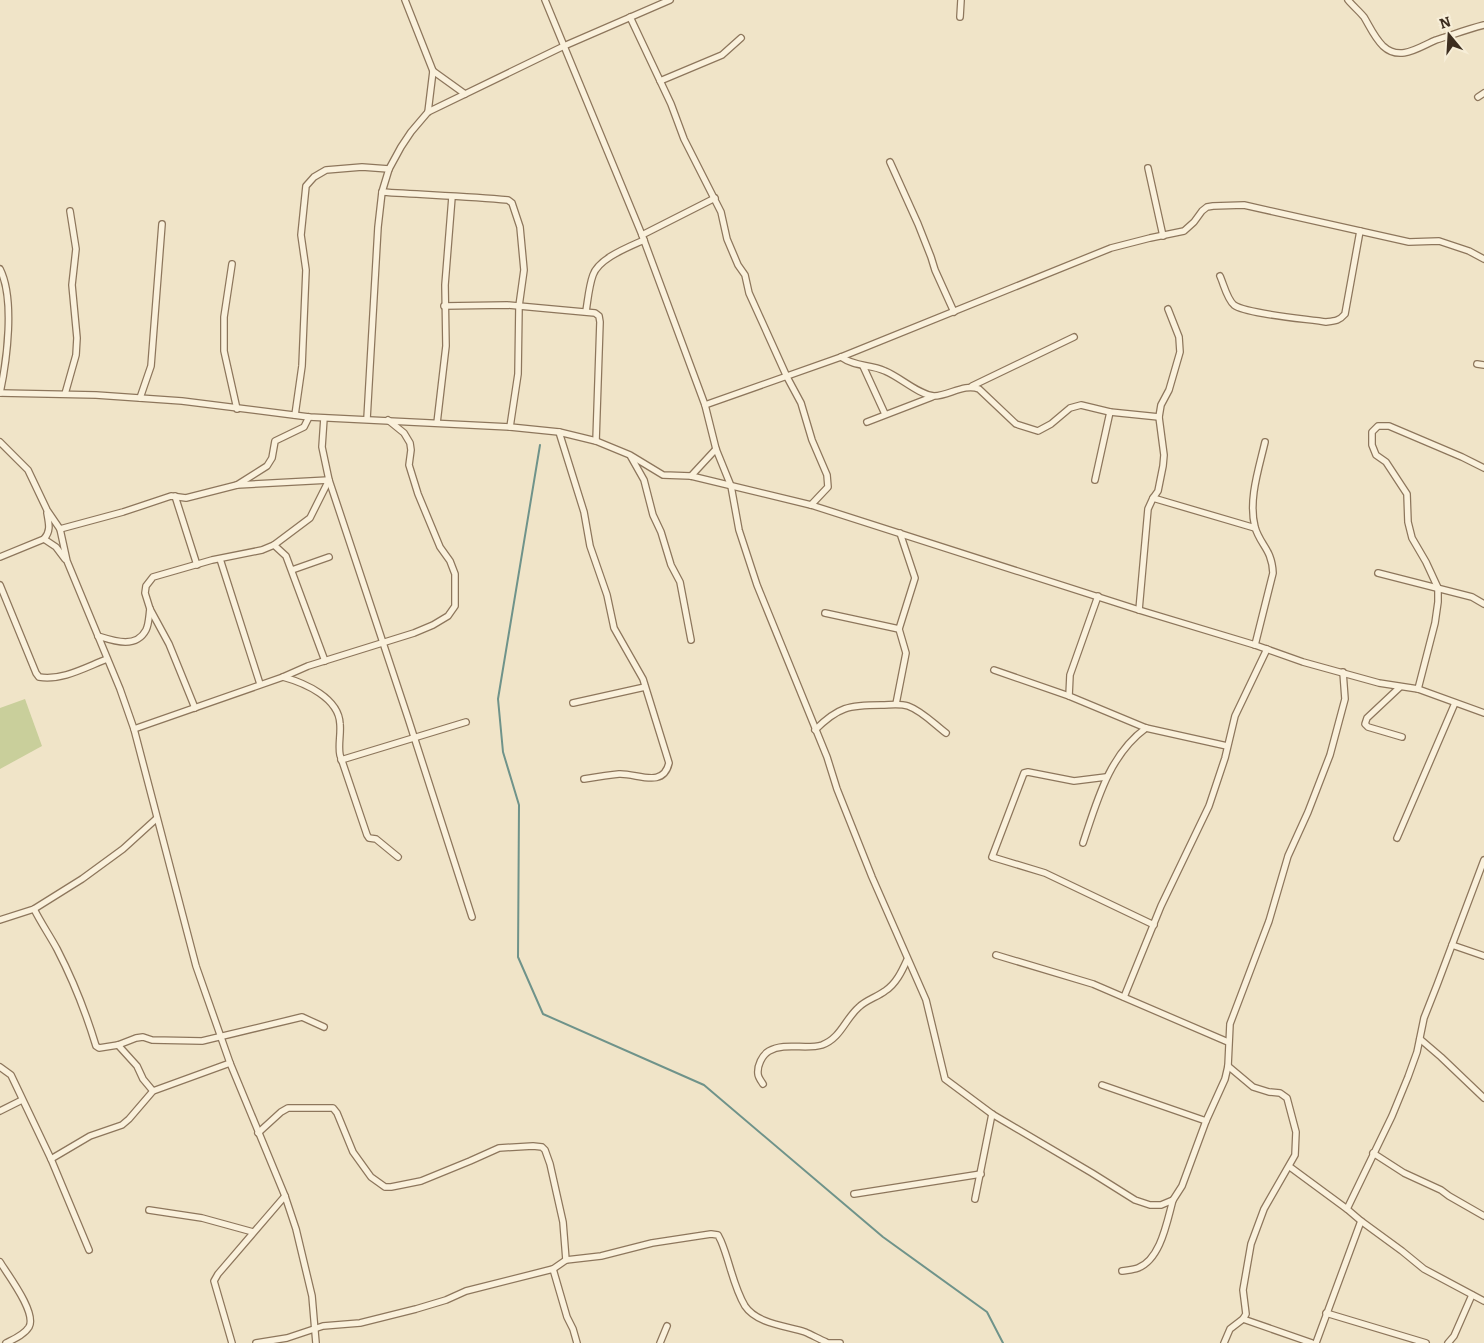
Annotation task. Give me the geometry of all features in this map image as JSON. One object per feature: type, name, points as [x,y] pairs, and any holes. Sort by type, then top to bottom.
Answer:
[{"type":"street","points":[[405,0],[433,71],[428,112]]},
{"type":"street","points":[[545,0],[643,238],[705,405],[716,449],[731,486],[739,530],[757,585],[865,861],[926,1000],[945,1078],[992,1114],[1092,1172],[1135,1200],[1150,1205],[1162,1204],[1173,1200]]},
{"type":"street","points":[[367,419],[378,227],[382,192],[389,169],[401,147],[428,112],[564,46],[670,0]]},
{"type":"street","points":[[960,17],[961,0]]},
{"type":"street","points":[[1348,0],[1364,18],[1370,30],[1384,47],[1394,52],[1405,53],[1423,48],[1434,41],[1484,25]]},
{"type":"street","points":[[630,17],[671,104],[684,139],[721,212],[727,239],[745,275],[749,293],[787,377],[802,402],[812,440],[827,475],[828,487],[811,505]]},
{"type":"street","points":[[660,81],[722,55],[741,38]]},
{"type":"street","points":[[433,71],[465,94]]},
{"type":"street","points":[[1478,96],[1484,93]]},
{"type":"street","points":[[890,162],[954,312]]},
{"type":"street","points":[[295,415],[302,366],[306,270],[302,235],[306,186],[314,177],[326,170],[362,167],[389,169]]},
{"type":"street","points":[[1148,168],[1163,236]]},
{"type":"street","points":[[382,192],[452,197],[472,196],[508,200],[512,204],[520,228],[524,270],[519,306],[518,374],[510,427]]},
{"type":"street","points":[[437,423],[446,346],[444,306],[452,197]]},
{"type":"street","points":[[586,311],[593,275],[598,266],[714,198]]},
{"type":"street","points":[[705,405],[841,357],[1111,248],[1184,232],[1202,211],[1213,206],[1244,205],[1409,242],[1439,241],[1469,251],[1484,259]]},
{"type":"street","points":[[65,394],[76,355],[77,338],[72,284],[76,249],[70,211]]},
{"type":"street","points":[[140,398],[150,366],[162,224]]},
{"type":"street","points":[[1220,276],[1232,304],[1239,307],[1326,322],[1336,321],[1345,314],[1360,231]]},
{"type":"street","points":[[232,264],[224,317],[224,351],[237,409]]},
{"type":"street","points":[[0,269],[4,277],[8,340],[5,370],[0,393],[140,398],[182,401],[309,417],[510,427],[559,432],[596,441],[630,455],[664,475],[691,476],[811,505],[1139,610],[1255,645],[1303,662],[1343,672],[1378,684],[1418,689],[1484,713]]},
{"type":"street","points":[[444,306],[519,306],[586,311],[599,316],[596,441]]},
{"type":"street","points":[[1139,610],[1148,509],[1158,491],[1163,466],[1164,455],[1159,417],[1160,405],[1169,390],[1180,352],[1178,338],[1168,309]]},
{"type":"street","points":[[866,422],[936,396],[972,386],[1074,337]]},
{"type":"street","points":[[841,357],[849,363],[884,370],[927,395],[936,396]]},
{"type":"street","points":[[863,366],[885,414]]},
{"type":"street","points":[[972,386],[979,389],[1016,424],[1038,431],[1051,424],[1070,408],[1081,405],[1110,412],[1159,417]]},
{"type":"street","points":[[1095,480],[1110,412]]},
{"type":"street","points":[[237,485],[266,466],[272,458],[275,441],[304,427],[309,417]]},
{"type":"street","points":[[324,418],[322,447],[329,480],[472,917]]},
{"type":"street","points":[[134,729],[325,661],[383,644],[433,625],[448,616],[455,606],[455,574],[450,561],[436,538],[418,494],[410,465],[412,450],[410,443],[404,433],[388,420]]},
{"type":"street","points":[[1418,689],[1434,623],[1438,602],[1438,588],[1412,538],[1408,522],[1406,494],[1386,462],[1376,455],[1372,445],[1372,432],[1378,426],[1389,426],[1484,468]]},
{"type":"street","points":[[559,432],[584,512],[590,546],[607,595],[614,628],[643,680],[652,703],[669,763],[667,770],[663,774],[650,779],[620,774],[584,779]]},
{"type":"street","points":[[0,442],[28,470],[46,510],[50,527],[44,539],[0,557]]},
{"type":"street","points":[[1255,645],[1273,573],[1273,563],[1269,551],[1255,528],[1253,511],[1264,442]]},
{"type":"street","points":[[691,476],[716,449]]},
{"type":"street","points":[[630,455],[644,480],[653,515],[661,532],[671,565],[680,582],[691,640]]},
{"type":"street","points":[[60,529],[123,512],[163,498],[175,496],[186,498],[237,485],[329,480]]},
{"type":"street","points":[[195,708],[169,644],[150,610],[145,594],[148,581],[153,577],[262,550],[274,545],[310,518],[329,480]]},
{"type":"street","points":[[175,496],[197,565]]},
{"type":"street","points":[[1153,498],[1255,528]]},
{"type":"street","points":[[46,510],[60,529],[67,561],[120,689],[134,729],[196,966],[220,1037],[285,1196],[303,1254],[316,1329],[316,1343]]},
{"type":"street","points":[[896,704],[906,653],[899,629],[915,578],[900,533]]},
{"type":"street","points":[[44,539],[56,547],[67,561]]},
{"type":"street","points":[[274,545],[286,556],[325,661]]},
{"type":"street","points":[[292,570],[329,557]]},
{"type":"street","points":[[220,559],[260,684]]},
{"type":"street","points":[[1378,573],[1472,597],[1484,604]]},
{"type":"street","points":[[0,585],[39,677],[55,677],[107,659]]},
{"type":"street","points":[[1069,696],[1070,675],[1098,596]]},
{"type":"street","points":[[98,636],[128,643],[138,638],[146,630],[150,610]]},
{"type":"street","points":[[825,613],[899,629]]},
{"type":"street","points":[[1124,997],[1180,865],[1209,806],[1225,758],[1235,716],[1267,649]]},
{"type":"street","points":[[994,670],[1069,696],[1146,728],[1227,746]]},
{"type":"street","points":[[1122,1271],[1138,1268],[1154,1255],[1162,1239],[1173,1200],[1182,1186],[1206,1121],[1225,1079],[1228,1066],[1230,1024],[1269,921],[1288,856],[1308,812],[1330,755],[1345,699],[1343,672]]},
{"type":"street","points":[[283,677],[298,681],[314,690],[334,708],[340,724],[338,744],[342,760],[367,835],[369,838],[376,839],[398,856]]},
{"type":"street","points":[[573,703],[645,687]]},
{"type":"street","points":[[1400,687],[1367,718],[1365,724],[1368,727],[1402,737]]},
{"type":"street","points":[[1397,838],[1455,702]]},
{"type":"street","points":[[815,730],[830,715],[848,708],[860,705],[896,704],[907,706],[920,712],[946,733]]},
{"type":"street","points":[[342,760],[466,722]]},
{"type":"street","points":[[1083,843],[1106,777],[1133,738],[1146,728]]},
{"type":"street","points":[[1106,777],[1074,781],[1028,772],[1024,773],[992,857],[1045,873],[1154,925]]},
{"type":"street","points":[[0,920],[34,909],[105,863],[156,819]]},
{"type":"street","points":[[1347,1208],[1402,1092],[1417,1052],[1424,1018],[1481,877],[1484,860]]},
{"type":"street","points":[[34,909],[73,982],[96,1046],[104,1048],[143,1037],[152,1040],[202,1041],[302,1017],[324,1027]]},
{"type":"street","points":[[1452,945],[1484,956]]},
{"type":"street","points":[[996,955],[1093,984],[1228,1042]]},
{"type":"street","points":[[763,1084],[758,1074],[759,1064],[762,1057],[769,1050],[822,1045],[837,1037],[860,1005],[886,991],[900,976],[907,960]]},
{"type":"street","points":[[1420,1039],[1484,1098]]},
{"type":"street","points":[[118,1045],[137,1066],[143,1079],[152,1091]]},
{"type":"street","points":[[51,1159],[90,1136],[122,1125],[152,1091],[230,1062]]},
{"type":"street","points":[[1224,1343],[1230,1329],[1243,1319],[1246,1314],[1243,1290],[1251,1244],[1264,1209],[1295,1156],[1296,1132],[1287,1098],[1280,1093],[1253,1087],[1228,1066]]},
{"type":"street","points":[[0,1067],[11,1075],[51,1159],[89,1250]]},
{"type":"street","points":[[1102,1085],[1206,1121]]},
{"type":"street","points":[[0,1111],[22,1100]]},
{"type":"street","points":[[258,1133],[288,1108],[333,1108],[338,1113],[353,1152],[371,1177],[385,1187],[421,1181],[499,1148],[542,1147],[550,1164],[563,1222],[566,1260]]},
{"type":"street","points":[[975,1199],[992,1114]]},
{"type":"street","points":[[1373,1153],[1404,1173],[1441,1190],[1484,1216]]},
{"type":"street","points":[[1290,1167],[1347,1208],[1424,1270],[1484,1301]]},
{"type":"street","points":[[854,1194],[981,1174]]},
{"type":"street","points":[[232,1343],[214,1281],[285,1196]]},
{"type":"street","points":[[149,1210],[202,1218],[254,1232]]},
{"type":"street","points":[[1316,1343],[1361,1221]]},
{"type":"street","points":[[256,1343],[287,1338],[323,1326],[388,1317],[446,1300],[474,1289],[553,1269],[566,1260],[601,1256],[652,1243],[711,1234],[718,1235],[726,1252],[735,1284],[746,1308],[758,1317],[775,1324],[806,1332],[826,1343],[840,1343]]},
{"type":"street","points":[[0,1262],[26,1305],[30,1321],[29,1326],[19,1336],[6,1343]]},
{"type":"street","points":[[553,1269],[577,1343]]},
{"type":"street","points":[[1448,1343],[1454,1336],[1472,1295]]},
{"type":"street","points":[[1326,1313],[1426,1343]]},
{"type":"street","points":[[1243,1319],[1312,1343]]},
{"type":"street","points":[[660,1343],[667,1326]]},
{"type":"green space","points":[[25,699],[42,746],[0,769],[0,708]]},
{"type":"waterway","points":[[540,445],[498,699],[503,752],[519,805],[518,957],[543,1014],[704,1085],[883,1237],[987,1312],[1003,1343]]}]
